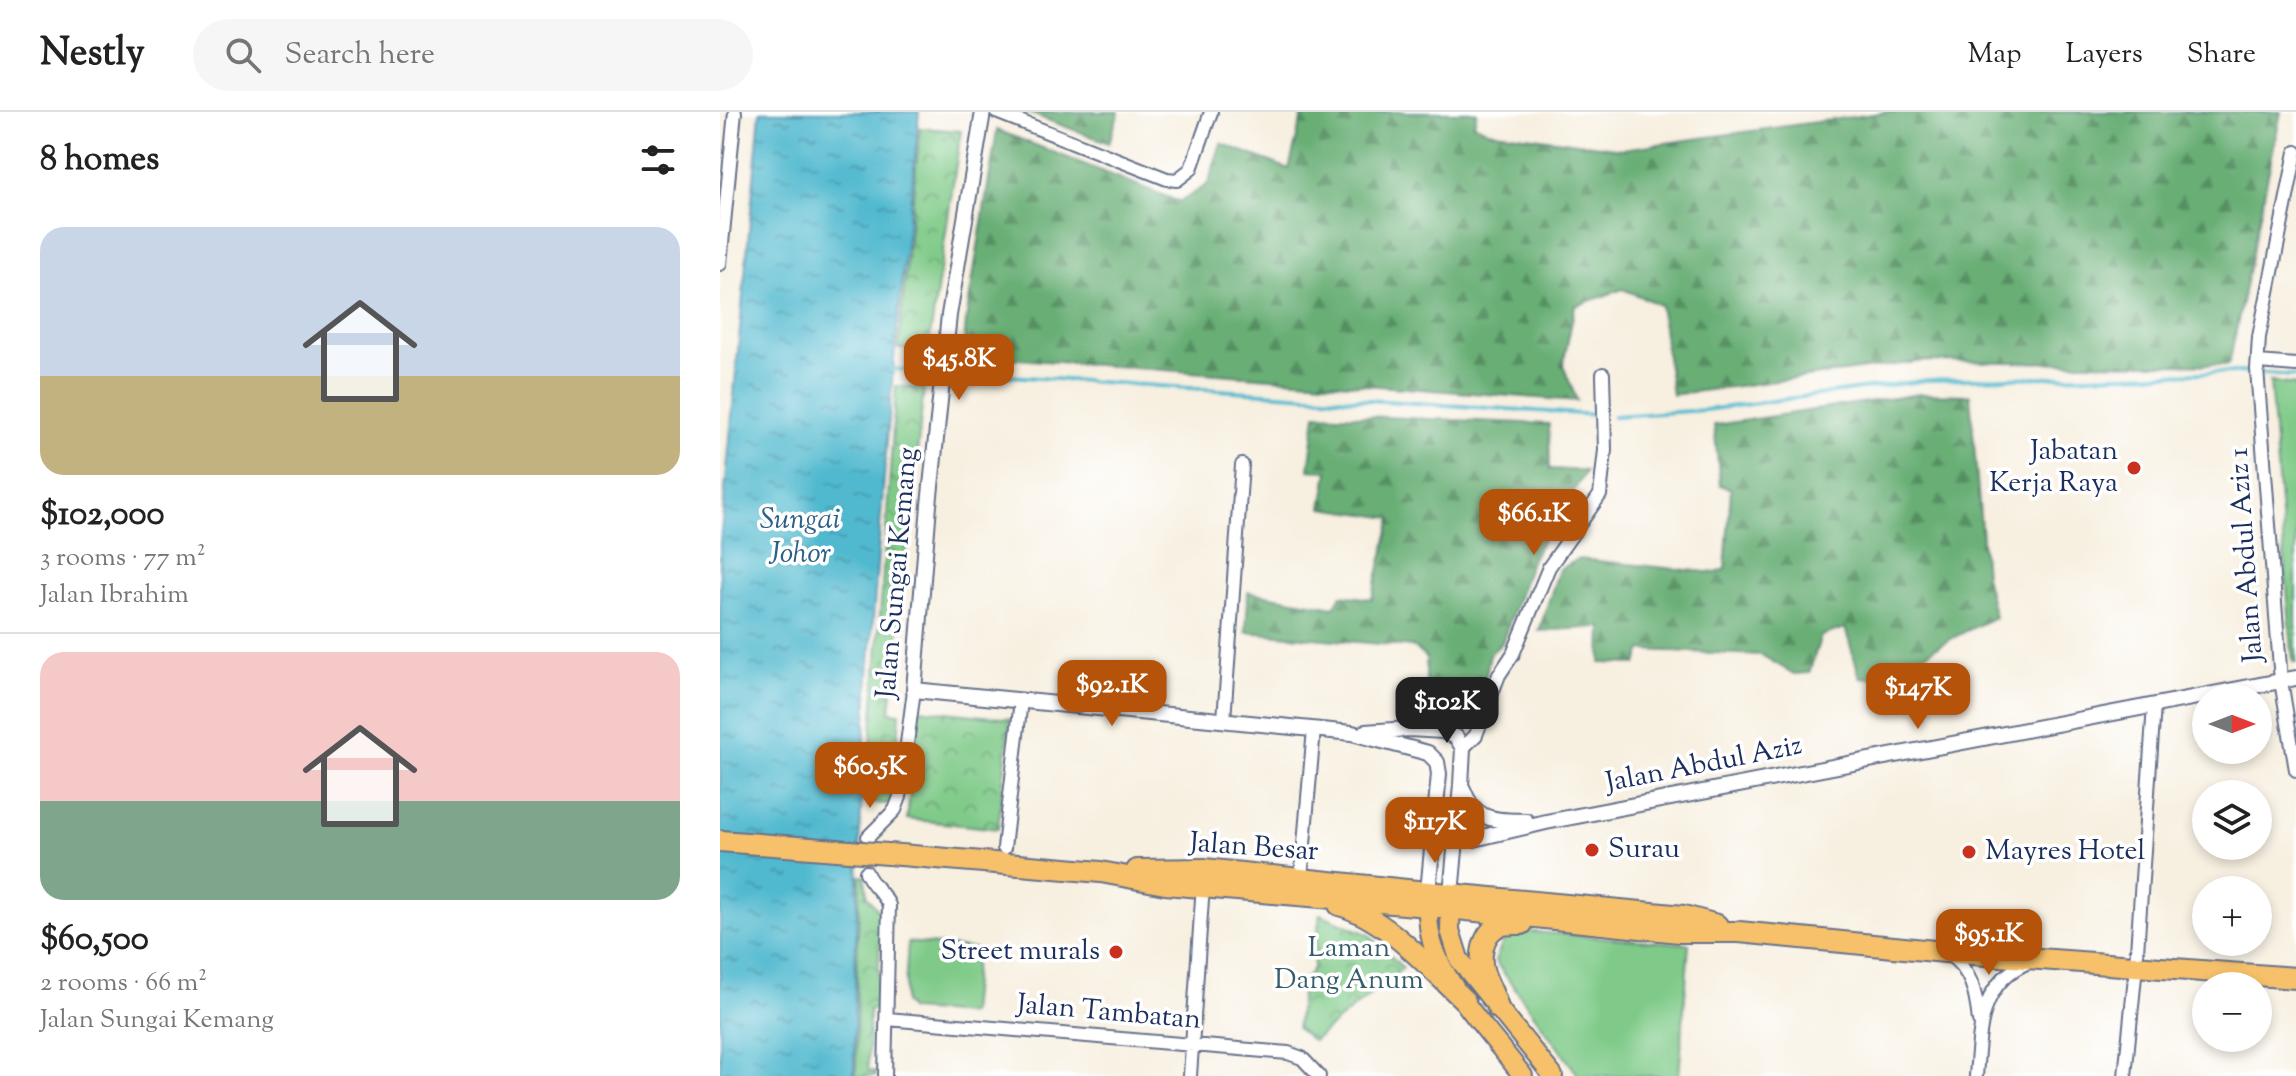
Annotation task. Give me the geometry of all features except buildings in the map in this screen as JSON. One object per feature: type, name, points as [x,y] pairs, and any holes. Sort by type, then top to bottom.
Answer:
[{"type":"highway","name":"Jalan Besar","points":[[720,841],[1101,872],[1203,878],[1301,878],[1450,901]]},
{"type":"highway","name":"Jalan Besar","points":[[1203,878],[1312,898],[1428,899]]},
{"type":"highway","points":[[1312,898],[1351,908],[1385,928],[1465,1001]]},
{"type":"highway","points":[[1450,901],[1570,921],[1679,932],[1739,932],[1945,952],[2296,978]]},
{"type":"highway","points":[[1450,901],[1684,916],[1739,932]]},
{"type":"highway","points":[[1498,1008],[1481,963],[1491,932],[1505,924],[1570,921]]},
{"type":"main road","points":[[1428,899],[1432,945],[1444,970],[1523,1076]]},
{"type":"main road","points":[[1450,901],[1450,930],[1459,959],[1553,1076]]},
{"type":"street","points":[[720,264],[735,112]]},
{"type":"street","name":"Jalan Sungai Kemang","points":[[868,837],[895,810],[900,797],[914,690],[949,315],[983,112]]},
{"type":"street","points":[[996,112],[1167,179],[1177,180],[1191,169],[1211,112]]},
{"type":"street","name":"Jalan Abdul Aziz 1","points":[[2296,152],[2259,337],[2257,384],[2296,770]]},
{"type":"street","points":[[2280,234],[2296,235]]},
{"type":"street","points":[[2258,365],[2296,365]]},
{"type":"street","points":[[1463,748],[1476,735],[1499,675],[1513,654],[1549,567],[1600,495],[1605,450],[1603,374]]},
{"type":"street","points":[[1224,720],[1242,465]]},
{"type":"street","name":"Jalan Abdul Aziz","points":[[1546,822],[2288,680]]},
{"type":"street","points":[[914,690],[1352,733],[1428,753],[1437,762],[1439,774],[1428,899]]},
{"type":"street","points":[[1004,848],[1021,700]]},
{"type":"street","points":[[2125,1076],[2154,705]]},
{"type":"street","points":[[1301,878],[1314,729]]},
{"type":"street","points":[[1352,733],[1409,729],[1443,731],[1456,737],[1463,748],[1450,901]]},
{"type":"street","points":[[1461,785],[1474,811],[1486,818],[1546,822]]},
{"type":"street","points":[[1433,837],[1474,839],[1546,822]]},
{"type":"street","points":[[866,872],[889,905],[885,1076]]},
{"type":"street","points":[[1190,1076],[1203,878]]},
{"type":"street","points":[[1945,952],[1959,961],[1974,987],[1980,1032]]},
{"type":"street","points":[[1976,1076],[1980,1032],[1987,1001],[2004,977],[2017,966],[2035,959]]},
{"type":"street","points":[[2296,969],[2296,978]]},
{"type":"street","name":"Jalan Tambatan","points":[[887,1019],[1293,1054],[1306,1061],[1319,1076]]},
{"type":"green space","points":[[1026,112],[1119,112],[1109,143]]},
{"type":"green space","points":[[1303,112],[1477,112],[1474,124],[1488,131],[1622,149],[1888,112],[2281,112],[2229,365],[1925,361],[1672,395],[1660,305],[1623,289],[1575,306],[1563,365],[1577,401],[963,355],[997,130],[1180,202],[1208,184],[1221,143],[1289,169]]},
{"type":"green space","points":[[920,128],[961,131],[928,351],[898,349]]},
{"type":"green space","points":[[2270,382],[2296,385],[2296,662],[2293,662]]},
{"type":"green space","points":[[896,386],[924,388],[890,712],[900,713],[894,797],[888,804],[867,803]]},
{"type":"green space","points":[[1919,394],[1970,395],[1985,576],[1995,617],[1930,651],[1897,681],[1860,677],[1845,628],[1821,636],[1809,673],[1794,674],[1761,655],[1642,650],[1637,664],[1601,663],[1602,627],[1539,631],[1559,569],[1579,559],[1716,573],[1725,569],[1731,489],[1720,485],[1714,425]]},
{"type":"green space","points":[[1316,414],[1549,424],[1550,469],[1586,471],[1532,558],[1502,643],[1490,654],[1483,691],[1426,682],[1426,658],[1414,647],[1246,632],[1248,592],[1334,607],[1341,595],[1372,599],[1392,518],[1322,508],[1328,471],[1309,470]]},
{"type":"green space","points":[[919,709],[1010,719],[998,829],[907,819]]},
{"type":"green space","points":[[860,876],[865,876],[867,896],[881,914],[877,1009],[869,1010],[868,1070],[876,1072],[876,1076],[856,1076]]},
{"type":"green space","name":"Laman Dang Anum","points":[[1320,914],[1368,934],[1403,968],[1313,1041],[1297,1028],[1302,985],[1313,968]]},
{"type":"green space","points":[[1508,930],[1689,944],[1679,1076],[1579,1076],[1495,961]]},
{"type":"green space","points":[[908,942],[976,949],[970,1014],[910,1010],[904,1003]]},
{"type":"water","name":"Sungai Johor","points":[[760,112],[919,112],[893,371],[872,635],[857,899],[854,1076],[720,1076],[720,544]]},
{"type":"waterway","points":[[890,369],[928,371]]},
{"type":"waterway","points":[[1614,416],[1705,410],[1928,380],[2238,372],[2296,376]]},
{"type":"waterway","points":[[963,373],[1596,415]]},
{"type":"place","name":"Jabatan Kerja Raya","points":[[2134,468]]},
{"type":"place","name":"Surau","points":[[1592,850]]},
{"type":"place","name":"Mayres Hotel","points":[[1969,852]]},
{"type":"place","name":"Street murals","points":[[1116,952]]}]
